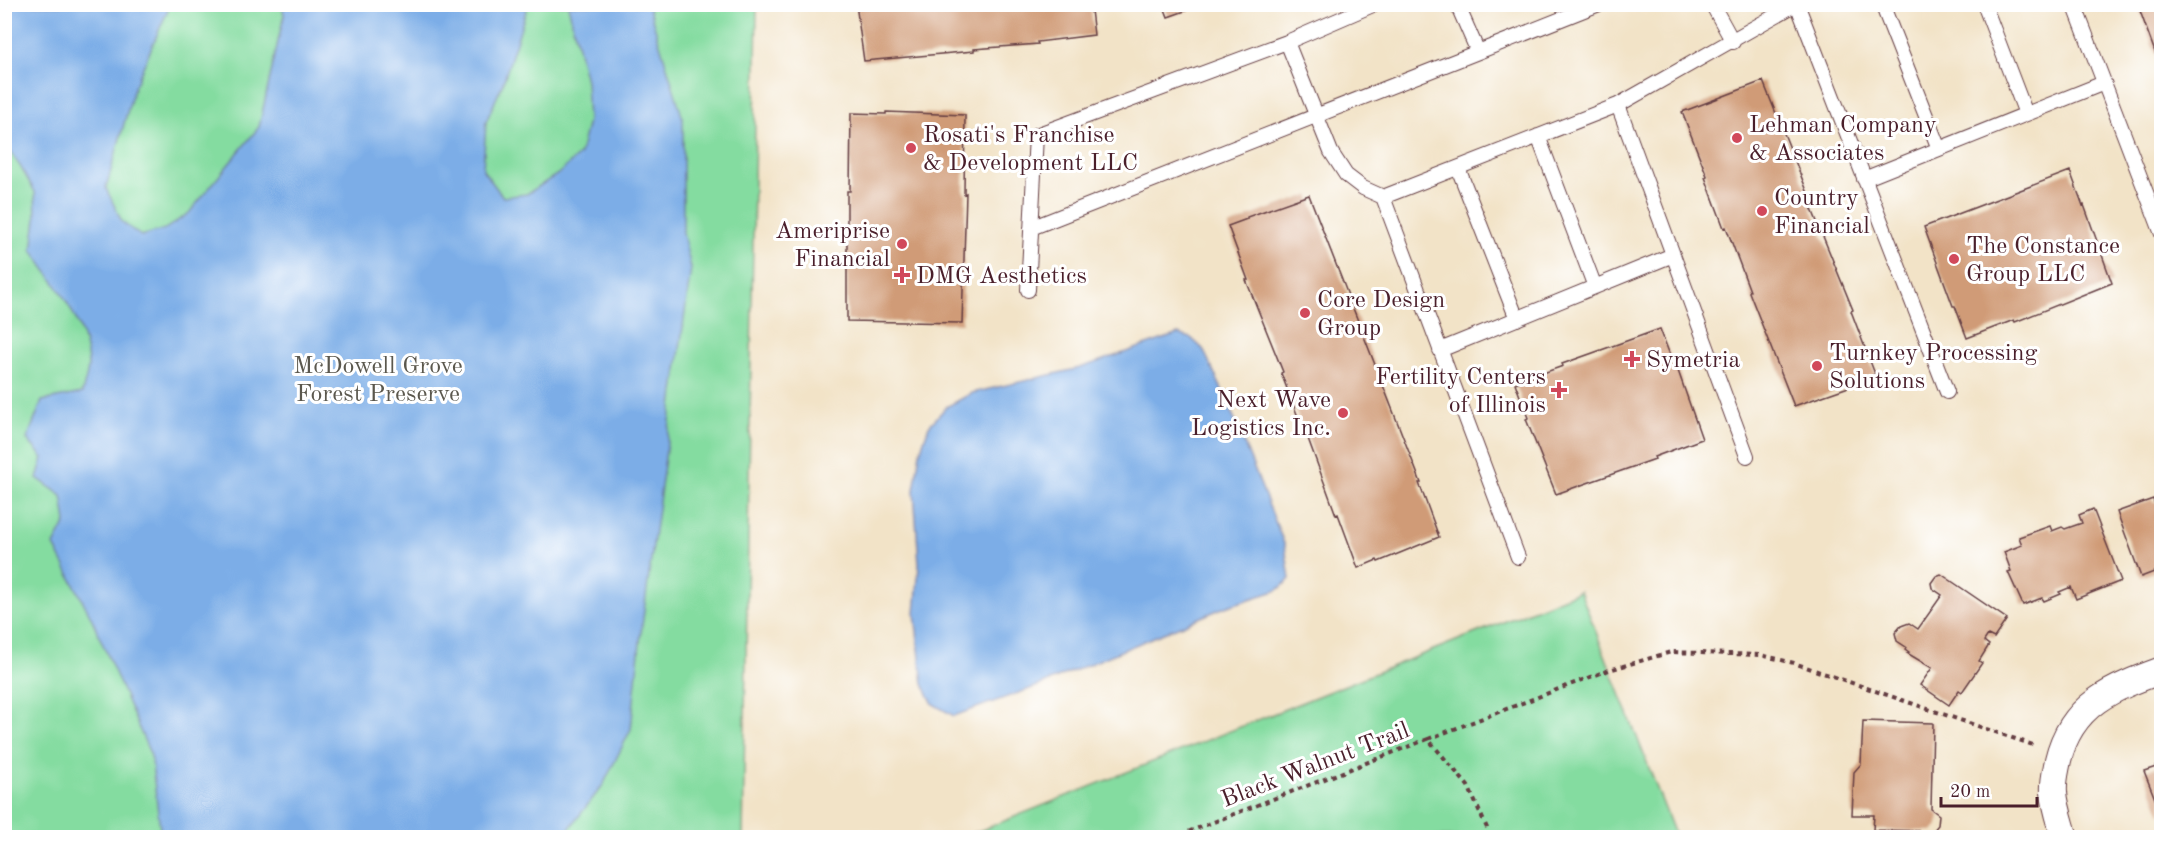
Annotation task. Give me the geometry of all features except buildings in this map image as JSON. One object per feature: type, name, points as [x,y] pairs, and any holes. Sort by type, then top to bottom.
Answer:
[{"type":"street","points":[[2066,837],[2054,795],[2054,779],[2061,744],[2086,709],[2099,698],[2124,684],[2162,670]]},
{"type":"lane","points":[[1028,290],[1036,135],[1287,42],[1375,4]]},
{"type":"lane","points":[[1457,4],[1478,52]]},
{"type":"lane","points":[[1031,228],[1599,4]]},
{"type":"lane","points":[[1712,4],[1733,42]]},
{"type":"lane","points":[[1383,197],[1618,105],[1733,42],[1796,4],[1947,392]]},
{"type":"lane","points":[[1882,4],[1939,149]]},
{"type":"lane","points":[[1984,4],[2026,114]]},
{"type":"lane","points":[[2074,4],[2162,234]]},
{"type":"lane","points":[[1287,42],[1331,152],[1346,175],[1363,188],[1383,197],[1518,557]]},
{"type":"lane","points":[[1864,179],[2104,83]]},
{"type":"lane","points":[[1618,105],[1747,456]]},
{"type":"lane","points":[[1538,136],[1595,287]]},
{"type":"lane","points":[[1458,168],[1517,319]]},
{"type":"lane","points":[[1440,350],[1673,255]]},
{"type":"path","points":[[1428,739],[1606,671],[1671,652],[1761,655],[1804,667],[2060,754]]},
{"type":"path","name":"Black Walnut Trail","points":[[1172,837],[1428,739],[1468,786],[1489,837]]},
{"type":"green space","name":"McDowell Grove Forest Preserve","points":[[5,5],[757,5],[743,837],[5,838]]},
{"type":"green space","points":[[1580,591],[1676,837],[964,837],[1501,623]]},
{"type":"water","name":"McDowell Grove Forest Preserve","points":[[4,5],[170,5],[134,88],[106,188],[122,222],[141,236],[165,229],[189,213],[259,127],[284,15],[282,5],[528,5],[503,83],[486,122],[483,170],[503,197],[527,194],[558,174],[580,154],[588,121],[586,81],[568,5],[648,5],[683,119],[683,233],[691,268],[641,633],[631,729],[603,785],[566,833],[559,838],[161,837],[151,756],[91,617],[54,545],[66,522],[62,496],[37,478],[43,458],[27,439],[42,401],[82,393],[88,365],[86,349],[76,319],[60,290],[32,250],[36,219],[35,192],[5,144]]},
{"type":"water","points":[[1178,334],[1191,338],[1203,349],[1226,398],[1285,546],[1290,579],[1278,590],[1225,607],[1038,686],[954,716],[933,704],[923,684],[915,614],[919,564],[914,490],[920,452],[929,426],[946,407],[972,393],[1080,368]]},
{"type":"place","name":"Lehman Company & Associates","points":[[1737,138]]},
{"type":"place","name":"Rosati's Franchise & Development LLC","points":[[911,148]]},
{"type":"place","name":"Country Financial","points":[[1762,211]]},
{"type":"place","name":"Ameriprise Financial","points":[[902,244]]},
{"type":"place","name":"The Constance Group LLC","points":[[1954,259]]},
{"type":"place","name":"DMG Aesthetics","points":[[902,275]]},
{"type":"place","name":"Core Design Group","points":[[1305,313]]},
{"type":"place","name":"Symetria","points":[[1632,359]]},
{"type":"place","name":"Turnkey Processing Solutions","points":[[1817,366]]},
{"type":"place","name":"Fertility Centers of Illinois","points":[[1559,390]]},
{"type":"place","name":"Next Wave Logistics Inc.","points":[[1343,413]]}]
